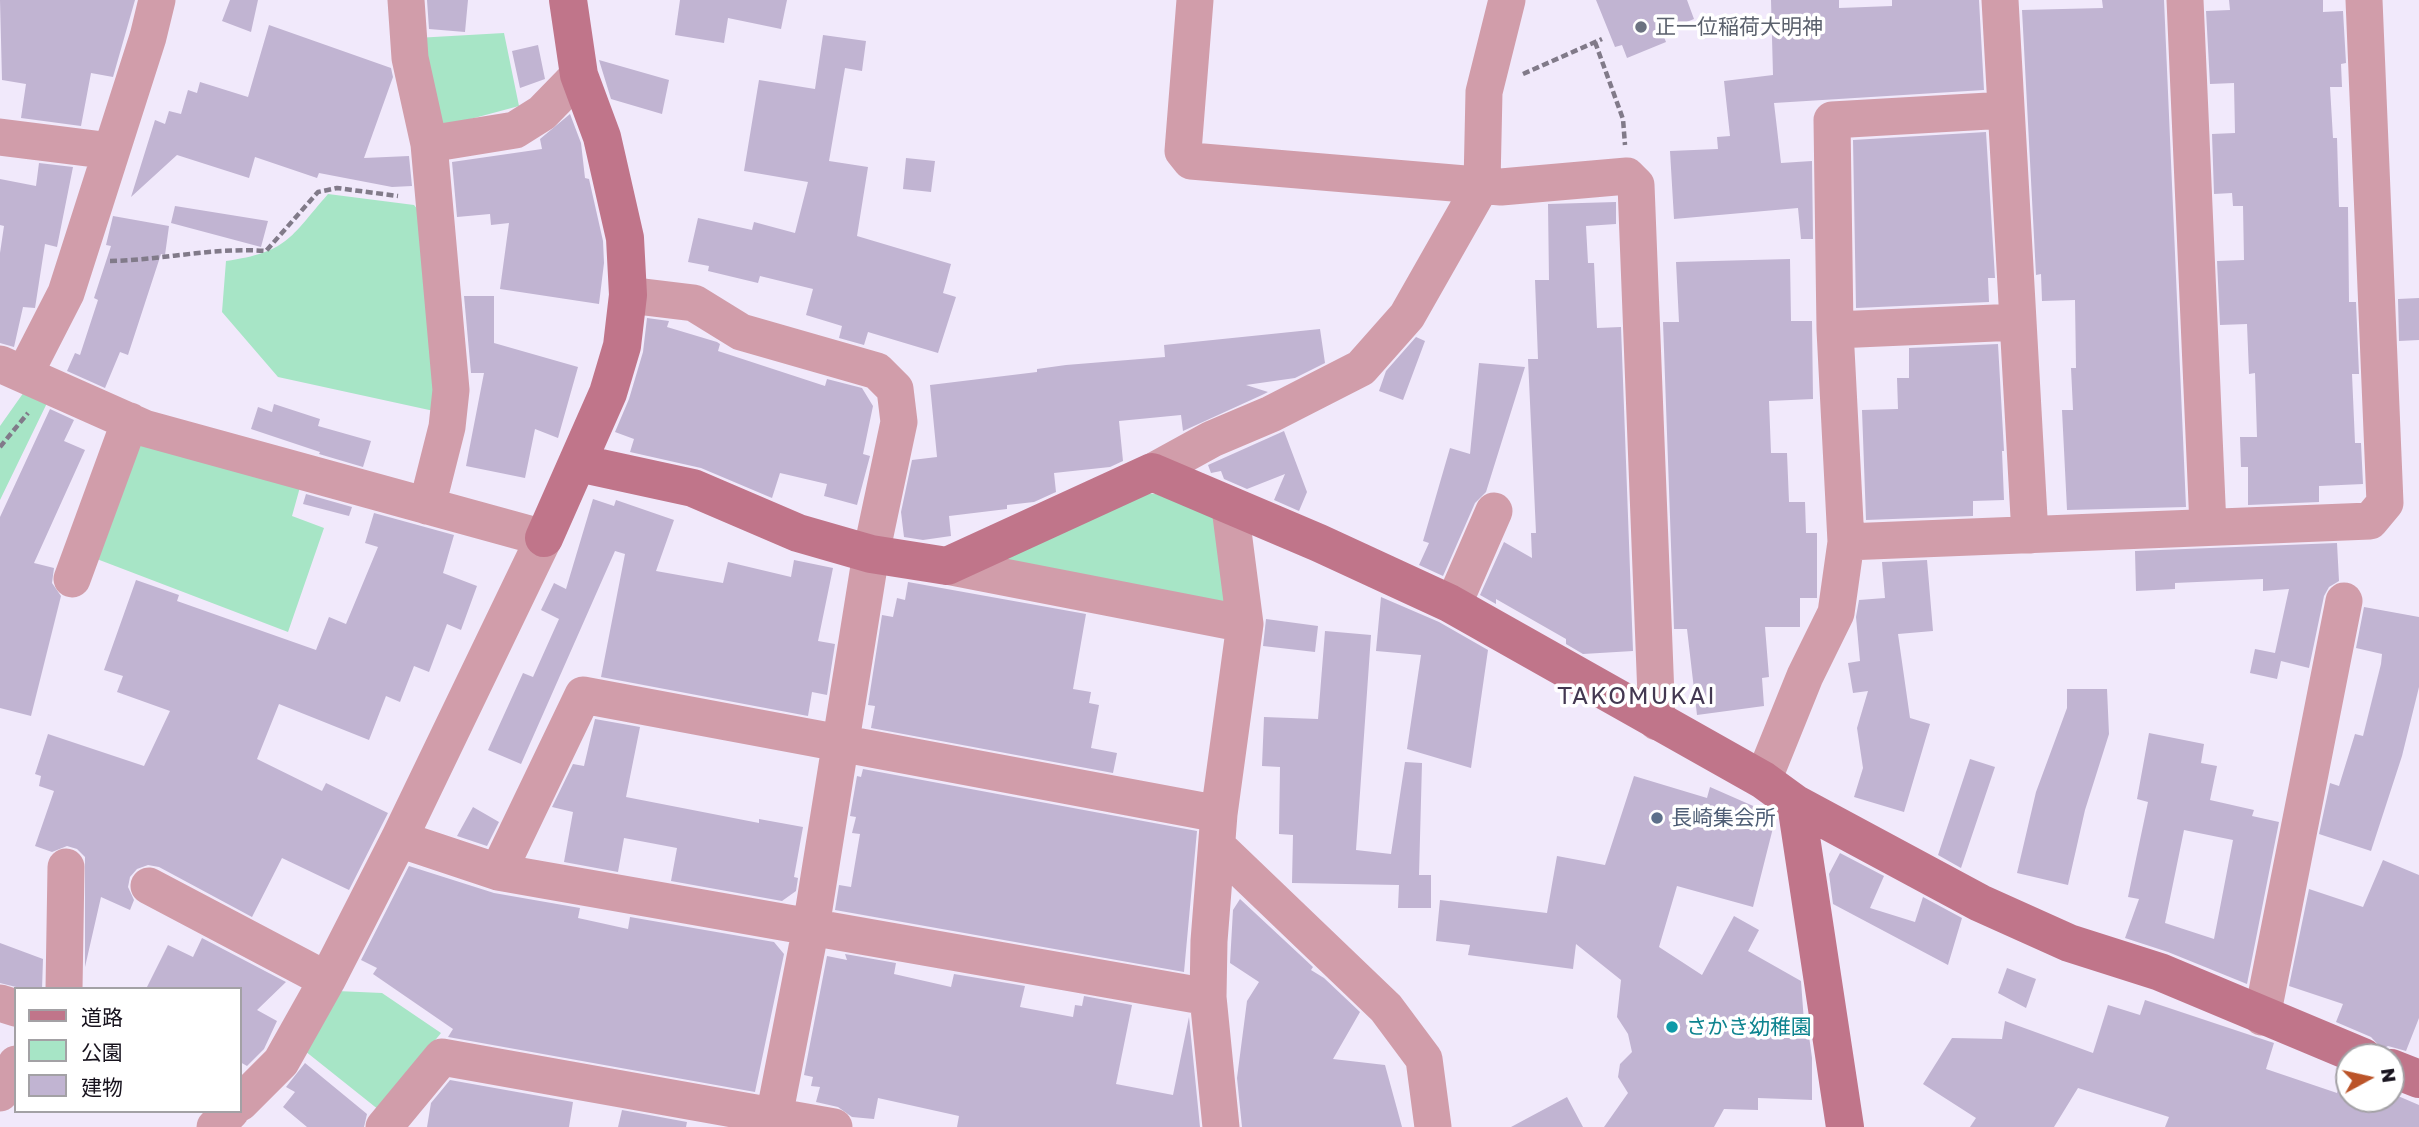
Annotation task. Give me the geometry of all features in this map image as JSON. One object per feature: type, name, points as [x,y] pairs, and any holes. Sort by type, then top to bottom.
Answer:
[{"type":"street","points":[[156,0],[148,37],[66,293],[12,369],[144,428],[544,538]]},
{"type":"street","points":[[407,0],[410,58],[429,144],[451,390],[447,427],[427,506]]},
{"type":"street","points":[[242,1101],[281,1062],[400,839],[578,463],[608,393],[622,346],[628,295],[625,239],[602,137],[579,75],[568,0]]},
{"type":"street","points":[[1195,0],[1183,151],[1191,162],[1501,187],[1628,176],[1636,185],[1657,722]]},
{"type":"street","points":[[947,566],[1153,472],[1212,439],[1271,414],[1360,369],[1407,316],[1482,184],[1484,92],[1507,0]]},
{"type":"street","points":[[2000,0],[2030,535]]},
{"type":"street","points":[[2185,0],[2208,526]]},
{"type":"street","points":[[1846,542],[2370,521],[2385,503],[2364,0]]},
{"type":"street","points":[[429,144],[515,131],[542,113],[579,75]]},
{"type":"street","points":[[1763,780],[1805,676],[1836,612],[1846,542],[1835,330],[1832,120],[2006,110]]},
{"type":"street","points":[[0,137],[111,151]]},
{"type":"street","points":[[628,295],[694,303],[741,332],[877,371],[895,389],[899,422],[871,554],[810,926],[773,1121]]},
{"type":"street","points":[[1835,330],[2018,322]]},
{"type":"street","points":[[72,579],[130,421]]},
{"type":"street","points":[[578,463],[693,488],[798,533],[871,554],[947,566],[1245,624]]},
{"type":"street","points":[[1153,472],[1230,508],[1319,543],[1453,606],[1763,780],[1796,804],[1980,903],[2069,943],[2160,972],[2335,1046]]},
{"type":"street","points":[[1222,1127],[1208,998],[1209,942],[1219,831],[1245,624],[1230,508]]},
{"type":"street","points":[[1453,606],[1494,511]]},
{"type":"street","points":[[2262,1017],[2344,601]]},
{"type":"street","points":[[498,872],[583,695],[841,741],[1219,831],[1386,1008],[1424,1059],[1433,1127]]},
{"type":"street","points":[[1796,804],[1845,1127]]},
{"type":"street","points":[[400,839],[498,872],[1208,998]]},
{"type":"street","points":[[64,987],[66,867]]},
{"type":"street","points":[[149,886],[327,980]]},
{"type":"street","points":[[384,1127],[442,1057],[773,1121],[834,1127]]},
{"type":"street","points":[[0,1093],[14,1068]]},
{"type":"street","points":[[215,1127],[229,1113]]},
{"type":"path","points":[[1484,92],[1602,39]]},
{"type":"path","points":[[1595,42],[1623,119],[1628,176]]},
{"type":"path","points":[[77,261],[156,260],[244,249],[266,251],[318,192],[337,188],[434,201]]},
{"type":"green space","points":[[504,33],[519,106],[437,128],[416,38]]},
{"type":"green space","points":[[328,194],[414,205],[425,218],[443,413],[278,377],[222,312],[226,261],[275,248],[295,233]]},
{"type":"green space","points":[[24,392],[48,401],[0,500],[0,426]]},
{"type":"green space","points":[[138,441],[302,480],[292,516],[324,528],[288,632],[89,556]]},
{"type":"green space","points":[[1134,492],[1156,494],[1223,519],[1232,594],[1223,610],[998,564],[1000,557]]},
{"type":"green space","points":[[337,991],[382,993],[441,1033],[379,1110],[305,1051]]},
{"type":"building","points":[[0,0],[135,0],[113,77],[91,73],[81,126],[21,118],[26,84],[2,80]]},
{"type":"building","points":[[230,0],[258,0],[251,32],[222,21]]},
{"type":"building","points":[[427,0],[468,0],[465,32],[429,29]]},
{"type":"building","points":[[680,0],[787,0],[781,29],[728,18],[724,43],[675,35]]},
{"type":"building","name":"正一位稲荷大明神","points":[[1596,0],[1687,0],[1694,19],[1662,32],[1666,42],[1627,58],[1622,45],[1615,47]]},
{"type":"building","points":[[1771,0],[1839,0],[1839,8],[1892,6],[1892,0],[1979,0],[1984,90],[1774,103],[1781,163],[1812,161],[1813,239],[1801,239],[1798,208],[1674,219],[1670,151],[1718,149],[1717,137],[1730,136],[1724,81],[1773,75]]},
{"type":"building","points":[[2102,0],[2164,0],[2186,507],[2067,510],[2062,410],[2073,410],[2071,368],[2076,368],[2075,300],[2042,301],[2041,274],[2036,275],[2022,10],[2103,8]]},
{"type":"building","points":[[2229,0],[2323,0],[2323,12],[2343,11],[2346,63],[2341,64],[2342,87],[2330,87],[2333,138],[2337,138],[2339,207],[2348,207],[2349,302],[2356,302],[2359,374],[2352,374],[2355,443],[2361,443],[2363,484],[2319,486],[2319,502],[2248,505],[2248,467],[2241,467],[2240,437],[2257,437],[2255,373],[2249,374],[2247,324],[2220,325],[2217,261],[2244,260],[2243,206],[2233,206],[2232,193],[2214,194],[2212,134],[2235,133],[2234,83],[2210,84],[2206,11],[2230,10]]},
{"type":"building","points":[[269,25],[391,68],[393,77],[364,158],[409,156],[412,186],[392,187],[319,173],[317,178],[255,157],[249,178],[177,155],[131,197],[155,120],[165,124],[169,111],[181,114],[188,90],[197,93],[200,82],[248,97]]},
{"type":"building","points":[[823,35],[866,41],[862,71],[845,68],[829,161],[868,167],[857,236],[951,264],[943,293],[956,297],[938,353],[868,332],[864,345],[839,338],[842,326],[806,315],[813,289],[760,276],[758,283],[708,271],[709,266],[688,262],[698,218],[752,230],[754,222],[795,233],[808,182],[744,171],[759,80],[815,89]]},
{"type":"building","points":[[538,45],[545,79],[520,88],[512,51]]},
{"type":"building","points":[[599,60],[669,80],[662,114],[611,99]]},
{"type":"building","points":[[570,114],[581,143],[585,178],[589,179],[603,241],[604,263],[599,304],[500,289],[509,223],[491,225],[490,214],[457,217],[452,162],[542,149],[540,139]]},
{"type":"building","points":[[1986,132],[1995,278],[1988,278],[1989,302],[1856,308],[1853,140]]},
{"type":"building","points":[[906,158],[935,161],[931,192],[903,189]]},
{"type":"building","points":[[39,163],[73,167],[57,247],[45,244],[35,308],[23,307],[14,347],[0,343],[0,253],[4,226],[0,225],[0,179],[36,186]]},
{"type":"building","points":[[1616,202],[1616,224],[1586,226],[1588,263],[1594,263],[1597,328],[1621,327],[1633,651],[1583,654],[1566,644],[1566,639],[1496,599],[1496,604],[1480,595],[1504,542],[1532,558],[1531,533],[1536,533],[1528,359],[1538,359],[1535,280],[1549,280],[1548,204]]},
{"type":"building","points":[[175,206],[268,221],[261,247],[171,223]]},
{"type":"building","points":[[113,216],[169,226],[165,255],[161,254],[128,355],[120,352],[105,388],[67,371],[75,353],[80,355],[98,300],[94,298],[111,246],[106,245]]},
{"type":"building","points":[[1790,259],[1791,321],[1812,321],[1813,399],[1769,401],[1771,453],[1787,453],[1789,502],[1805,502],[1806,533],[1817,533],[1817,598],[1800,598],[1800,627],[1765,627],[1769,677],[1762,678],[1764,706],[1697,715],[1687,629],[1674,629],[1663,322],[1679,322],[1676,262]]},
{"type":"building","points":[[464,296],[494,296],[494,343],[578,367],[558,438],[535,429],[525,478],[466,466],[484,373],[471,373]]},
{"type":"building","points":[[2419,298],[2419,340],[2399,341],[2398,299]]},
{"type":"building","points":[[647,318],[669,321],[667,327],[717,342],[720,344],[718,351],[825,386],[827,379],[862,388],[873,406],[863,454],[870,456],[857,505],[824,496],[827,484],[780,473],[772,498],[701,468],[630,452],[634,439],[615,432],[629,399],[643,352]]},
{"type":"building","points":[[1320,329],[1325,363],[1295,378],[1246,385],[1268,392],[1262,395],[1183,431],[1181,415],[1119,421],[1123,461],[1110,467],[1054,473],[1056,492],[1034,502],[1007,505],[1007,509],[949,516],[951,536],[923,540],[904,537],[901,512],[912,460],[937,457],[930,385],[1037,372],[1037,369],[1066,365],[1165,357],[1164,345]]},
{"type":"building","points":[[1416,337],[1425,341],[1403,400],[1379,391],[1386,371]]},
{"type":"building","points":[[1998,344],[2004,500],[1973,501],[1973,516],[1866,520],[1862,410],[1898,409],[1897,378],[1909,378],[1909,348]]},
{"type":"building","points":[[1479,363],[1525,367],[1486,492],[1475,503],[1443,576],[1419,565],[1429,543],[1423,541],[1450,448],[1470,454]]},
{"type":"building","points":[[274,404],[320,419],[318,426],[371,441],[363,467],[251,429],[258,407],[272,412]]},
{"type":"building","points":[[50,409],[74,420],[64,441],[85,450],[34,563],[54,568],[52,583],[61,596],[31,716],[0,708],[0,517]]},
{"type":"building","points":[[1284,431],[1307,492],[1299,511],[1274,500],[1285,474],[1247,489],[1224,479],[1221,471],[1211,473],[1208,465]]},
{"type":"building","points":[[306,494],[352,507],[349,516],[303,504]]},
{"type":"building","points":[[593,499],[614,506],[616,500],[674,520],[656,571],[723,583],[728,562],[791,577],[794,560],[833,568],[818,641],[835,644],[827,695],[812,692],[808,716],[601,677],[625,554],[615,551],[521,764],[488,750],[523,673],[533,677],[559,619],[541,610],[554,583],[566,589]]},
{"type":"building","points":[[374,513],[454,535],[443,573],[477,586],[461,630],[447,624],[429,672],[414,666],[400,702],[386,696],[369,740],[279,704],[257,759],[322,791],[326,783],[388,813],[349,890],[282,858],[252,917],[159,867],[148,865],[137,869],[130,877],[128,887],[134,900],[130,910],[101,897],[85,967],[85,857],[77,849],[67,846],[52,852],[35,846],[54,791],[39,786],[41,776],[35,774],[48,734],[144,766],[170,711],[117,692],[123,676],[104,670],[136,580],[179,595],[177,601],[316,650],[329,617],[346,624],[378,547],[365,543]]},
{"type":"building","points":[[2337,543],[2339,581],[2329,587],[2324,596],[2309,668],[2281,661],[2277,679],[2250,673],[2255,649],[2275,653],[2289,589],[2263,591],[2263,579],[2175,583],[2175,589],[2136,591],[2135,551]]},
{"type":"building","points":[[1927,560],[1933,631],[1898,634],[1910,718],[1930,724],[1904,812],[1854,797],[1863,768],[1857,728],[1868,691],[1853,693],[1848,663],[1860,661],[1856,617],[1859,600],[1885,598],[1882,562]]},
{"type":"building","points":[[908,582],[1086,614],[1073,689],[1091,692],[1089,703],[1099,705],[1091,748],[1117,753],[1113,773],[871,728],[875,706],[868,705],[882,615],[893,617],[897,598],[905,600]]},
{"type":"building","points":[[1381,597],[1439,622],[1488,650],[1471,768],[1407,749],[1421,655],[1376,651]]},
{"type":"building","points":[[2364,607],[2419,617],[2419,687],[2402,756],[2371,851],[2319,834],[2330,783],[2339,786],[2355,734],[2363,736],[2381,664],[2382,654],[2356,648]]},
{"type":"building","points":[[1266,619],[1318,626],[1315,652],[1263,646]]},
{"type":"building","points":[[1325,631],[1371,635],[1356,850],[1391,854],[1405,762],[1422,763],[1419,875],[1431,875],[1431,908],[1398,908],[1399,885],[1292,883],[1293,835],[1279,834],[1280,767],[1262,766],[1264,717],[1318,719]]},
{"type":"building","points":[[2067,689],[2107,689],[2109,734],[2085,810],[2068,885],[2017,873],[2036,792],[2067,708]]},
{"type":"building","points":[[595,719],[640,727],[626,797],[759,823],[759,819],[803,827],[794,877],[798,878],[796,891],[782,901],[671,881],[677,848],[624,838],[618,872],[564,862],[573,812],[552,807],[573,764],[584,766]]},
{"type":"building","points":[[2149,733],[2204,744],[2201,763],[2217,766],[2210,800],[2254,810],[2252,816],[2279,822],[2247,984],[2125,938],[2139,899],[2128,897],[2148,802],[2137,799]],"holes":[[[2184,830],[2233,840],[2214,939],[2165,923]]]},
{"type":"building","points":[[1970,759],[1995,767],[1961,868],[1938,855]]},
{"type":"building","points":[[863,769],[1197,831],[1184,972],[835,910],[839,885],[851,887],[860,834],[852,833],[856,817],[850,816],[857,776],[861,777]]},
{"type":"building","points":[[1634,776],[1707,798],[1710,787],[1776,816],[1753,907],[1677,886],[1659,947],[1702,975],[1734,916],[1759,930],[1748,951],[1801,981],[1805,1036],[1809,1036],[1812,1058],[1812,1100],[1758,1098],[1758,1110],[1724,1109],[1714,1127],[1604,1127],[1628,1093],[1618,1077],[1620,1064],[1632,1052],[1628,1034],[1617,1017],[1621,980],[1576,944],[1573,969],[1468,955],[1470,945],[1436,941],[1440,900],[1547,913],[1557,856],[1605,865]]},
{"type":"building","points":[[473,807],[499,822],[487,846],[457,836]]},
{"type":"building","points":[[1840,853],[1884,876],[1870,908],[1915,922],[1923,897],[1962,918],[1948,965],[1833,904],[1829,874]]},
{"type":"building","points":[[2383,860],[2419,875],[2419,1018],[2406,1051],[2405,1043],[2376,1043],[2371,1037],[2336,1022],[2343,1004],[2289,986],[2309,889],[2363,907]]},
{"type":"building","points":[[409,866],[494,893],[580,908],[578,918],[628,929],[630,917],[774,942],[784,954],[755,1092],[448,1037],[453,1029],[373,974],[377,968],[361,960]]},
{"type":"building","points":[[1240,899],[1313,967],[1311,970],[1324,978],[1360,1012],[1333,1059],[1385,1065],[1402,1127],[1242,1127],[1237,1078],[1247,1001],[1259,982],[1230,963],[1233,910]]},
{"type":"building","points":[[202,938],[286,982],[257,1010],[277,1021],[264,1049],[247,1066],[242,1063],[242,987],[147,987],[168,945],[193,957]]},
{"type":"building","points":[[0,943],[43,959],[42,987],[16,987],[0,983]]},
{"type":"building","points":[[845,954],[896,963],[894,974],[951,987],[954,974],[1025,986],[1020,1007],[1073,1017],[1075,1005],[1082,1006],[1084,996],[1132,1005],[1116,1084],[1173,1095],[1189,1017],[1200,1127],[957,1127],[959,1116],[878,1098],[874,1119],[852,1117],[838,1107],[816,1102],[820,1087],[811,1086],[813,1077],[804,1075],[827,956],[847,960]]},
{"type":"building","points":[[2007,968],[2036,979],[2026,1008],[1998,993]]},
{"type":"building","points":[[2145,1000],[2274,1043],[2266,1069],[2335,1092],[2335,1113],[2405,1113],[2405,1099],[2419,1105],[2419,1127],[2165,1127],[2169,1117],[2078,1088],[2054,1127],[1970,1127],[1976,1118],[1923,1084],[1952,1038],[2002,1039],[2005,1021],[2093,1053],[2108,1005],[2140,1015]]},
{"type":"building","points":[[305,1063],[367,1114],[364,1127],[307,1127],[283,1107],[295,1092],[286,1087]]},
{"type":"building","points":[[450,1080],[573,1102],[569,1127],[427,1127],[431,1103]]},
{"type":"building","points":[[1567,1097],[1583,1127],[1511,1127]]},
{"type":"building","points":[[622,1110],[687,1122],[686,1127],[618,1127]]},
{"type":"place","name":"正一位稲荷大明神","points":[[1641,27]]},
{"type":"place","name":"長崎集会所","points":[[1657,818]]},
{"type":"place","name":"さかき幼稚園","points":[[1672,1027]]},
{"type":"district","name":"TAKOMUKAI","points":[[1637,696]]}]
